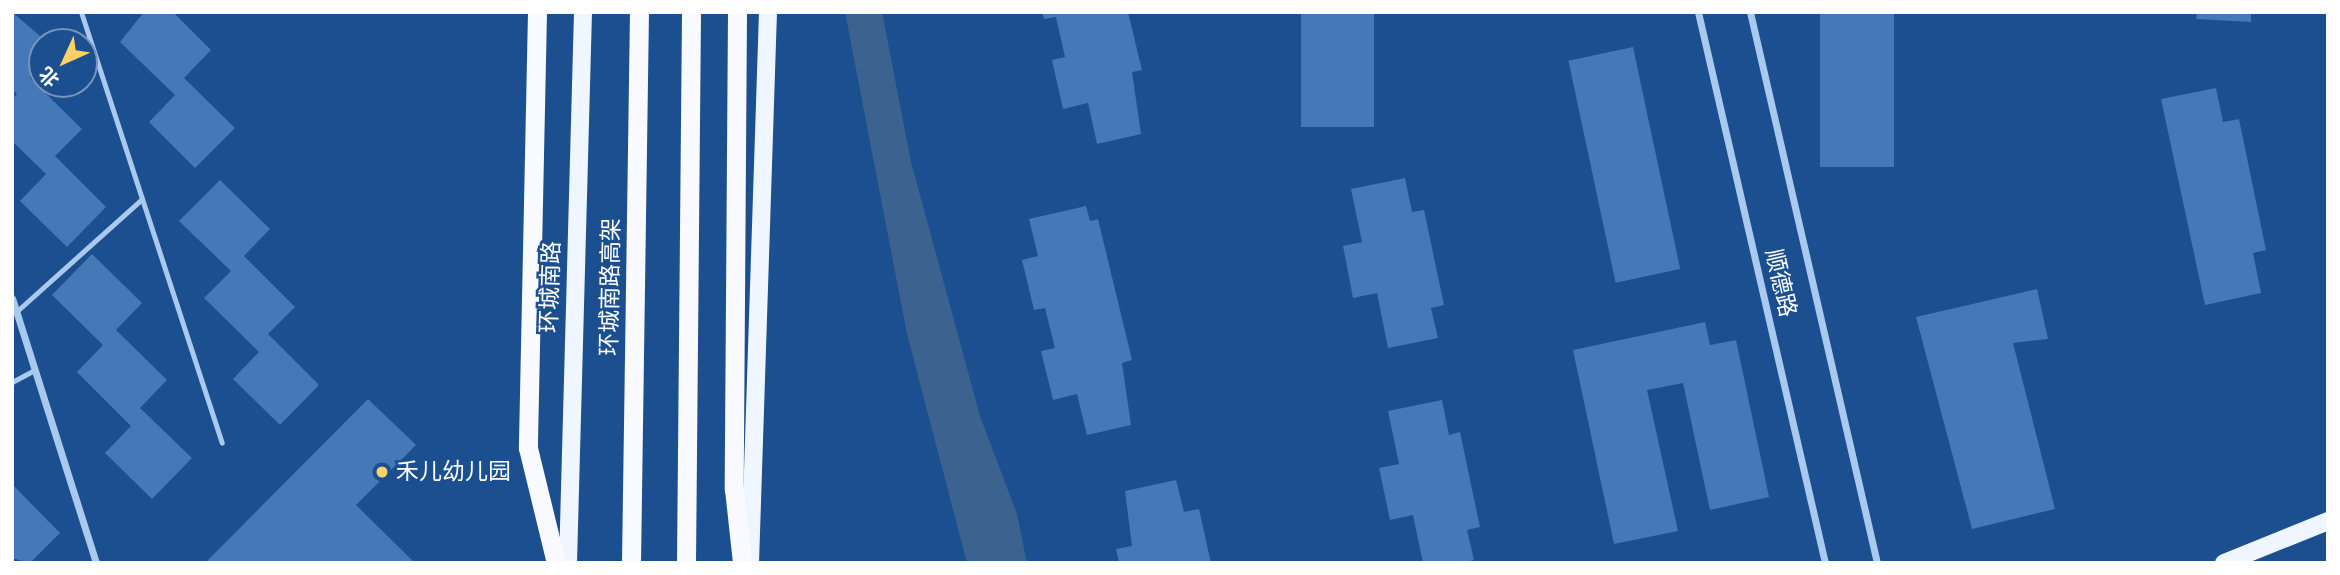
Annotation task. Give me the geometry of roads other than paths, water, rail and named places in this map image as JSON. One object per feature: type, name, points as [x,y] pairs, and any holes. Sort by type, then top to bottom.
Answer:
[{"type":"highway","points":[[537,12],[528,448],[556,563]]},
{"type":"highway","name":"环城南路高架","points":[[631,563],[639,12]]},
{"type":"highway","points":[[686,563],[691,12]]},
{"type":"highway","points":[[737,12],[734,489],[742,563]]},
{"type":"main road","name":"环城南路","points":[[568,563],[583,12]]},
{"type":"main road","points":[[750,563],[768,12]]},
{"type":"main road","points":[[2224,563],[2328,522]]},
{"type":"street","name":"顺德路","points":[[1698,12],[1825,563]]},
{"type":"street","name":"顺德路","points":[[1750,12],[1877,563]]},
{"type":"street","points":[[12,298],[96,563]]},
{"type":"lane","points":[[81,12],[222,443]]},
{"type":"lane","points":[[16,311],[142,199]]},
{"type":"lane","points":[[12,382],[35,370]]},
{"type":"water","points":[[845,12],[882,12],[911,162],[980,416],[1017,514],[1027,563],[967,563],[907,334]]},
{"type":"place","name":"禾儿幼儿园","points":[[382,472]]}]
